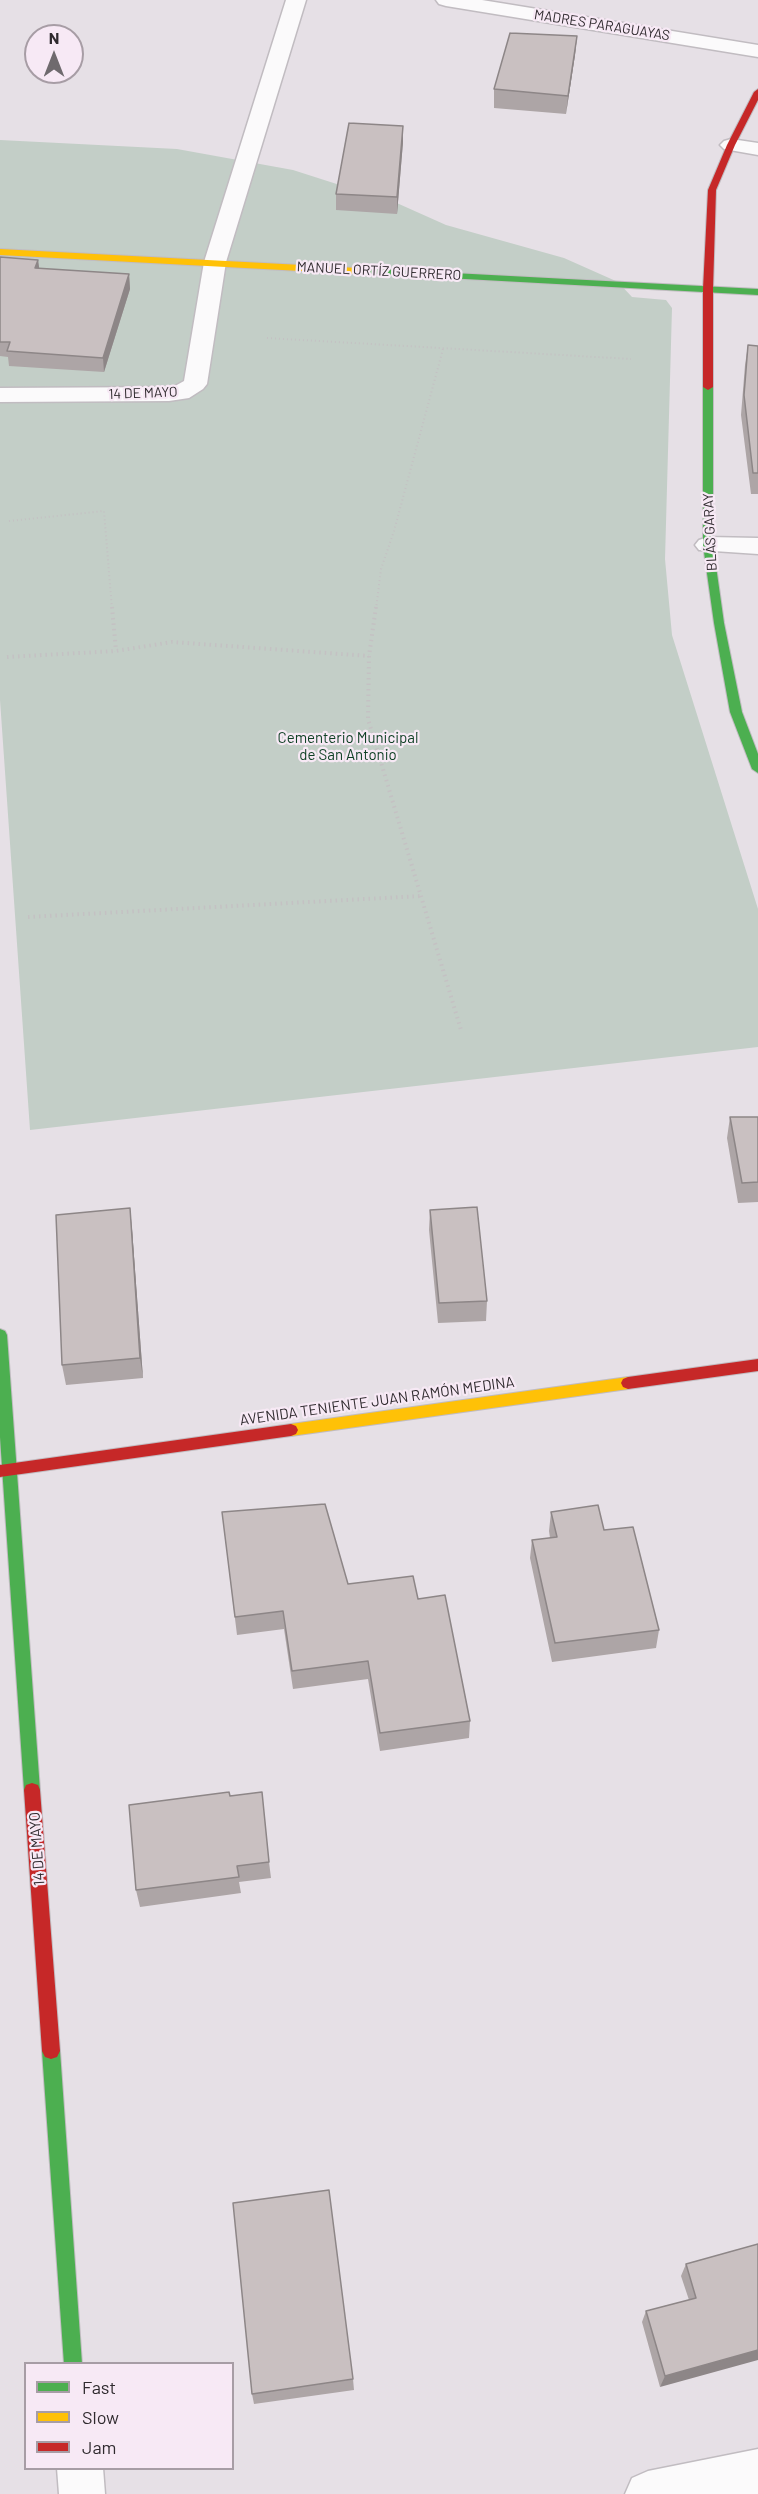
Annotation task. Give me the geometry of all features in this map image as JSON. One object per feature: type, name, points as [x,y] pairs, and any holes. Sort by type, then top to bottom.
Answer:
[{"type":"street","name":"14 DE MAYO","points":[[0,394],[169,394],[188,390],[195,384],[215,262],[296,0]]},
{"type":"street","name":"MADRES PARAGUAYAS","points":[[446,0],[758,51]]},
{"type":"street","name":"BLÁS GARAY","points":[[758,92],[731,145],[712,190],[708,289],[708,544],[719,623],[736,712],[751,730],[758,769]]},
{"type":"street","points":[[731,145],[758,149]]},
{"type":"street","name":"MANUEL ORTÍZ GUERRERO","points":[[0,252],[758,292]]},
{"type":"street","points":[[708,544],[758,546]]},
{"type":"street","name":"14 DE MAYO","points":[[0,1335],[5,1470],[73,2362]]},
{"type":"street","name":"AVENIDA TENIENTE JUAN RAMÓN MEDINA","points":[[5,1470],[758,1365]]},
{"type":"street","points":[[80,2470],[82,2494]]},
{"type":"street","points":[[648,2494],[758,2472]]},
{"type":"path","points":[[267,338],[631,359]]},
{"type":"path","points":[[443,349],[394,531],[381,569],[369,656],[368,719],[461,1030]]},
{"type":"path","points":[[9,521],[104,512],[116,651]]},
{"type":"path","points":[[7,657],[116,651],[172,642],[369,656]]},
{"type":"path","points":[[28,917],[422,896]]},
{"type":"green space","name":"Cementerio Municipal de San Antonio","points":[[0,140],[177,149],[293,170],[399,204],[446,225],[564,258],[618,282],[632,297],[666,300],[672,308],[665,559],[672,635],[758,909],[758,1047],[30,1130],[0,700]]},
{"type":"building","points":[[510,33],[577,36],[568,96],[494,89]]},
{"type":"building","points":[[349,123],[403,126],[397,197],[336,194]]},
{"type":"building","points":[[0,257],[38,260],[35,268],[129,274],[103,358],[7,351],[10,342],[0,342]]},
{"type":"building","points":[[748,345],[758,346],[758,473],[753,473],[744,395]]},
{"type":"building","points":[[730,1117],[758,1117],[758,1182],[742,1183]]},
{"type":"building","points":[[477,1207],[487,1301],[439,1303],[430,1210]]},
{"type":"building","points":[[130,1208],[140,1358],[62,1365],[56,1215]]},
{"type":"building","points":[[325,1504],[348,1584],[413,1576],[418,1599],[445,1595],[470,1721],[380,1733],[368,1661],[292,1671],[283,1611],[235,1617],[222,1512]]},
{"type":"building","points":[[598,1505],[604,1530],[633,1527],[659,1630],[555,1643],[532,1540],[557,1537],[551,1512]]},
{"type":"building","points":[[229,1792],[230,1796],[262,1792],[269,1862],[237,1866],[239,1877],[136,1890],[129,1805]]},
{"type":"building","points":[[329,2190],[353,2379],[252,2394],[233,2203]]},
{"type":"building","points":[[758,2244],[758,2350],[665,2376],[646,2311],[696,2298],[686,2264]]},
{"type":"traffic: fast","points":[[358,271],[758,292]]},
{"type":"traffic: fast","points":[[708,387],[708,545],[719,623],[736,712],[758,769]]},
{"type":"traffic: fast","points":[[0,1335],[32,1790]]},
{"type":"traffic: fast","points":[[51,2051],[73,2362]]},
{"type":"traffic: slow","points":[[0,252],[358,271]]},
{"type":"traffic: slow","points":[[291,1430],[628,1383]]},
{"type":"traffic: jam","points":[[708,387],[708,289],[712,190],[731,145],[758,92]]},
{"type":"traffic: jam","points":[[628,1383],[758,1365]]},
{"type":"traffic: jam","points":[[0,1471],[291,1430]]},
{"type":"traffic: jam","points":[[32,1790],[51,2051]]}]
